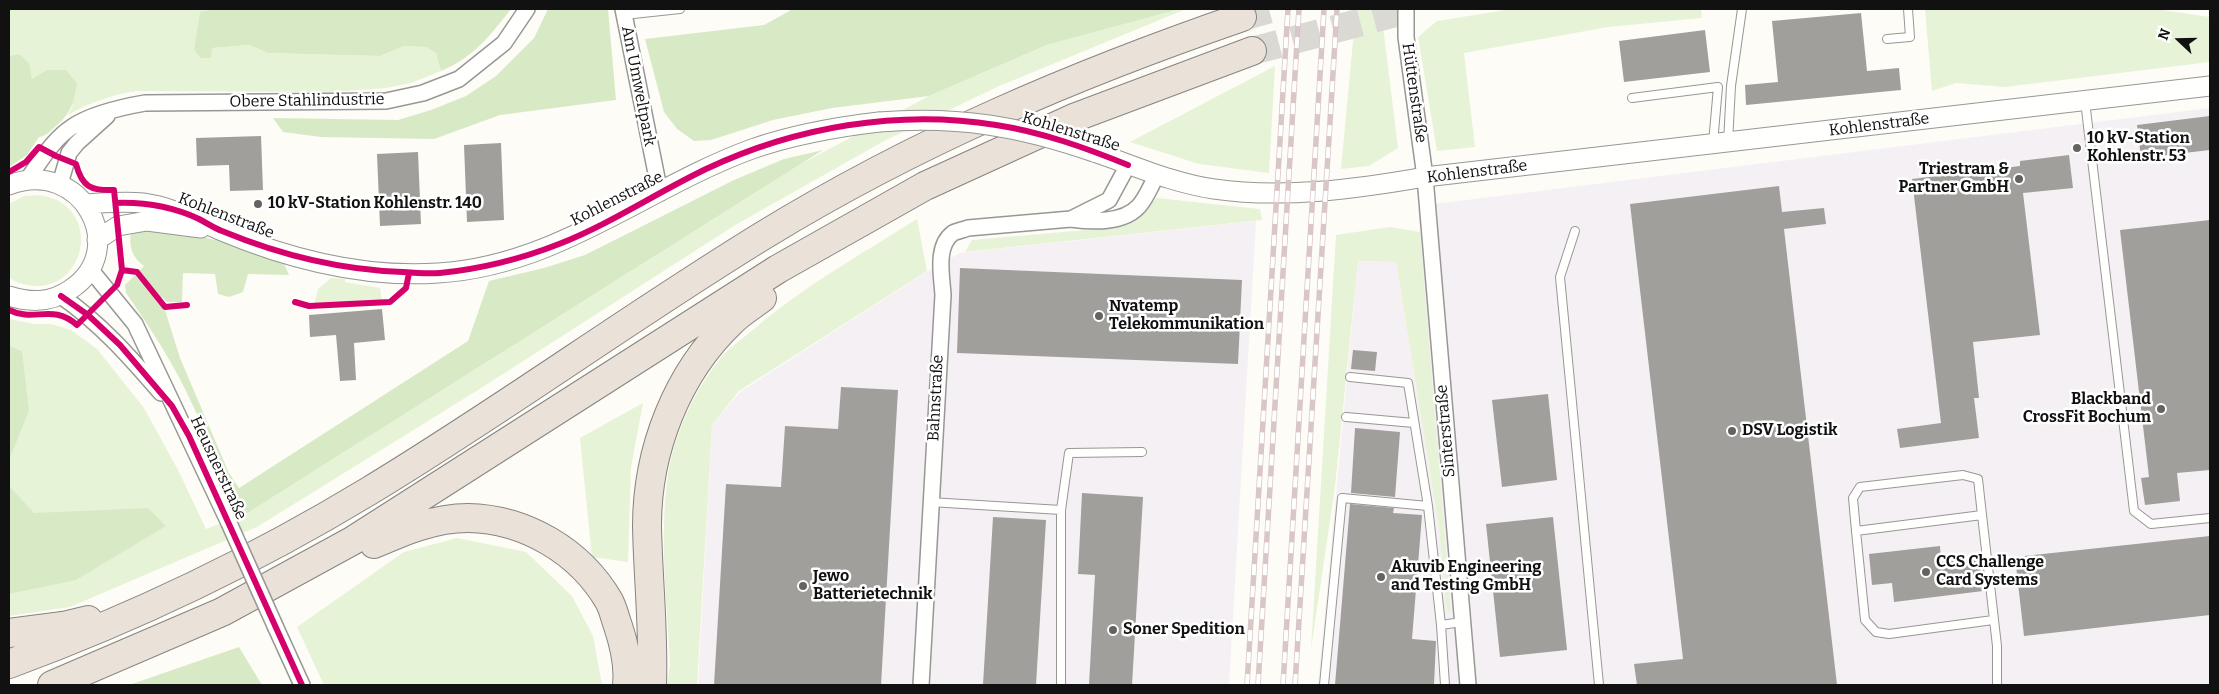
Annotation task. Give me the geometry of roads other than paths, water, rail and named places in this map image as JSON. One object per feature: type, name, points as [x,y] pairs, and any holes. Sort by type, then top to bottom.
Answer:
[{"type":"highway","points":[[9,664],[68,642],[166,600],[281,542],[368,492],[443,445],[681,287],[766,234],[851,185],[925,146],[1062,83],[1156,46],[1242,17]]},
{"type":"highway","points":[[52,685],[222,612],[352,541],[778,268],[925,186],[1076,117],[1252,51]]},
{"type":"highway","points":[[652,685],[652,629],[647,526],[652,474],[663,428],[686,381],[710,344],[733,320],[770,292],[808,268],[830,238]]},
{"type":"highway","points":[[251,597],[416,526],[460,519],[493,521],[545,538],[570,555],[590,575],[609,602],[622,638],[628,675],[627,685]]},
{"type":"highway","points":[[9,633],[63,626],[166,600]]},
{"type":"street","name":"Obere Stahlindustrie","points":[[27,180],[52,146],[72,126],[113,110],[145,103],[386,101],[422,93],[459,79],[482,62],[504,43],[527,9]]},
{"type":"street","name":"Hüttenstraße","points":[[1406,9],[1406,37],[1425,177]]},
{"type":"street","name":"Am Umweltpark","points":[[623,12],[660,193]]},
{"type":"street","name":"Kohlenstraße","points":[[85,204],[125,203],[152,205],[170,209],[196,218],[222,231],[312,261],[342,267],[372,271],[439,273],[497,264],[558,244],[705,170],[752,149],[796,136],[879,122],[936,120],[997,125],[1025,130],[1157,175],[1213,189],[1293,192],[1378,186],[1425,177],[2210,86]]},
{"type":"street","points":[[60,184],[69,153],[77,143],[113,110]]},
{"type":"street","name":"Bahnstraße","points":[[1071,218],[1109,200],[1128,164]]},
{"type":"street","name":"Bahnstraße","points":[[921,685],[943,296],[941,254],[945,241],[953,233],[968,228],[1071,218],[1086,221],[1108,219],[1132,213],[1141,204],[1157,175]]},
{"type":"street","name":"Sinterstraße","points":[[1425,177],[1468,685]]},
{"type":"street","points":[[9,186],[27,180],[44,180],[60,184],[74,192],[85,204],[93,221],[97,240],[90,268],[78,285],[61,296],[44,301],[26,301],[9,296]]},
{"type":"street","name":"Kohlenstraße","points":[[97,240],[118,226],[147,221],[222,231]]},
{"type":"street","name":"Heusnerstraße","points":[[90,268],[135,324],[172,406],[189,436],[302,685]]},
{"type":"street","name":"Heusnerstraße","points":[[61,296],[88,314],[120,346],[172,406]]},
{"type":"lane","points":[[623,12],[680,9]]},
{"type":"lane","points":[[1721,143],[1742,9]]},
{"type":"lane","points":[[1887,39],[1910,37],[1908,9]]},
{"type":"lane","points":[[1632,98],[1718,87],[1721,143]]},
{"type":"lane","points":[[2085,101],[2134,511],[2151,524],[2210,518]]},
{"type":"lane","points":[[1576,231],[1560,277],[1599,685]]},
{"type":"lane","points":[[1350,377],[1408,383],[1428,506],[1441,625],[1445,685]]},
{"type":"lane","points":[[1346,417],[1414,423]]},
{"type":"lane","points":[[1061,685],[1061,510],[1068,453],[1142,452]]},
{"type":"lane","points":[[1994,620],[1889,634],[1876,632],[1865,620],[1853,498],[1860,487],[1963,475],[1978,479],[1997,646],[1997,685]]},
{"type":"lane","points":[[1324,685],[1342,498],[1428,506]]},
{"type":"lane","points":[[930,502],[1061,510]]},
{"type":"lane","points":[[1856,531],[1982,516]]},
{"type":"lane","points":[[1441,625],[1462,622]]},
{"type":"tunnel","points":[[1242,17],[1271,9]]},
{"type":"tunnel","points":[[1252,51],[1411,9]]},
{"type":"railway","points":[[1247,685],[1288,9]]},
{"type":"railway","points":[[1258,685],[1299,9]]},
{"type":"railway","points":[[1283,685],[1324,9]]},
{"type":"railway","points":[[1295,685],[1337,9]]},
{"type":"place","name":"10 kV-Station Kohlenstr. 53","points":[[2077,148]]},
{"type":"place","name":"Triestram & Partner GmbH","points":[[2019,179]]},
{"type":"place","name":"10 kV-Station Kohlenstr. 140","points":[[258,204]]},
{"type":"place","name":"Nvatemp Telekommunikation","points":[[1099,316]]},
{"type":"place","name":"Blackband CrossFit Bochum","points":[[2161,409]]},
{"type":"place","name":"DSV Logistik","points":[[1732,431]]},
{"type":"place","name":"CCS Challenge Card Systems","points":[[1926,572]]},
{"type":"place","name":"Akuvib Engineering and Testing GmbH","points":[[1381,577]]},
{"type":"place","name":"Jewo Batterietechnik","points":[[803,586]]},
{"type":"place","name":"Soner Spedition","points":[[1113,630]]}]
